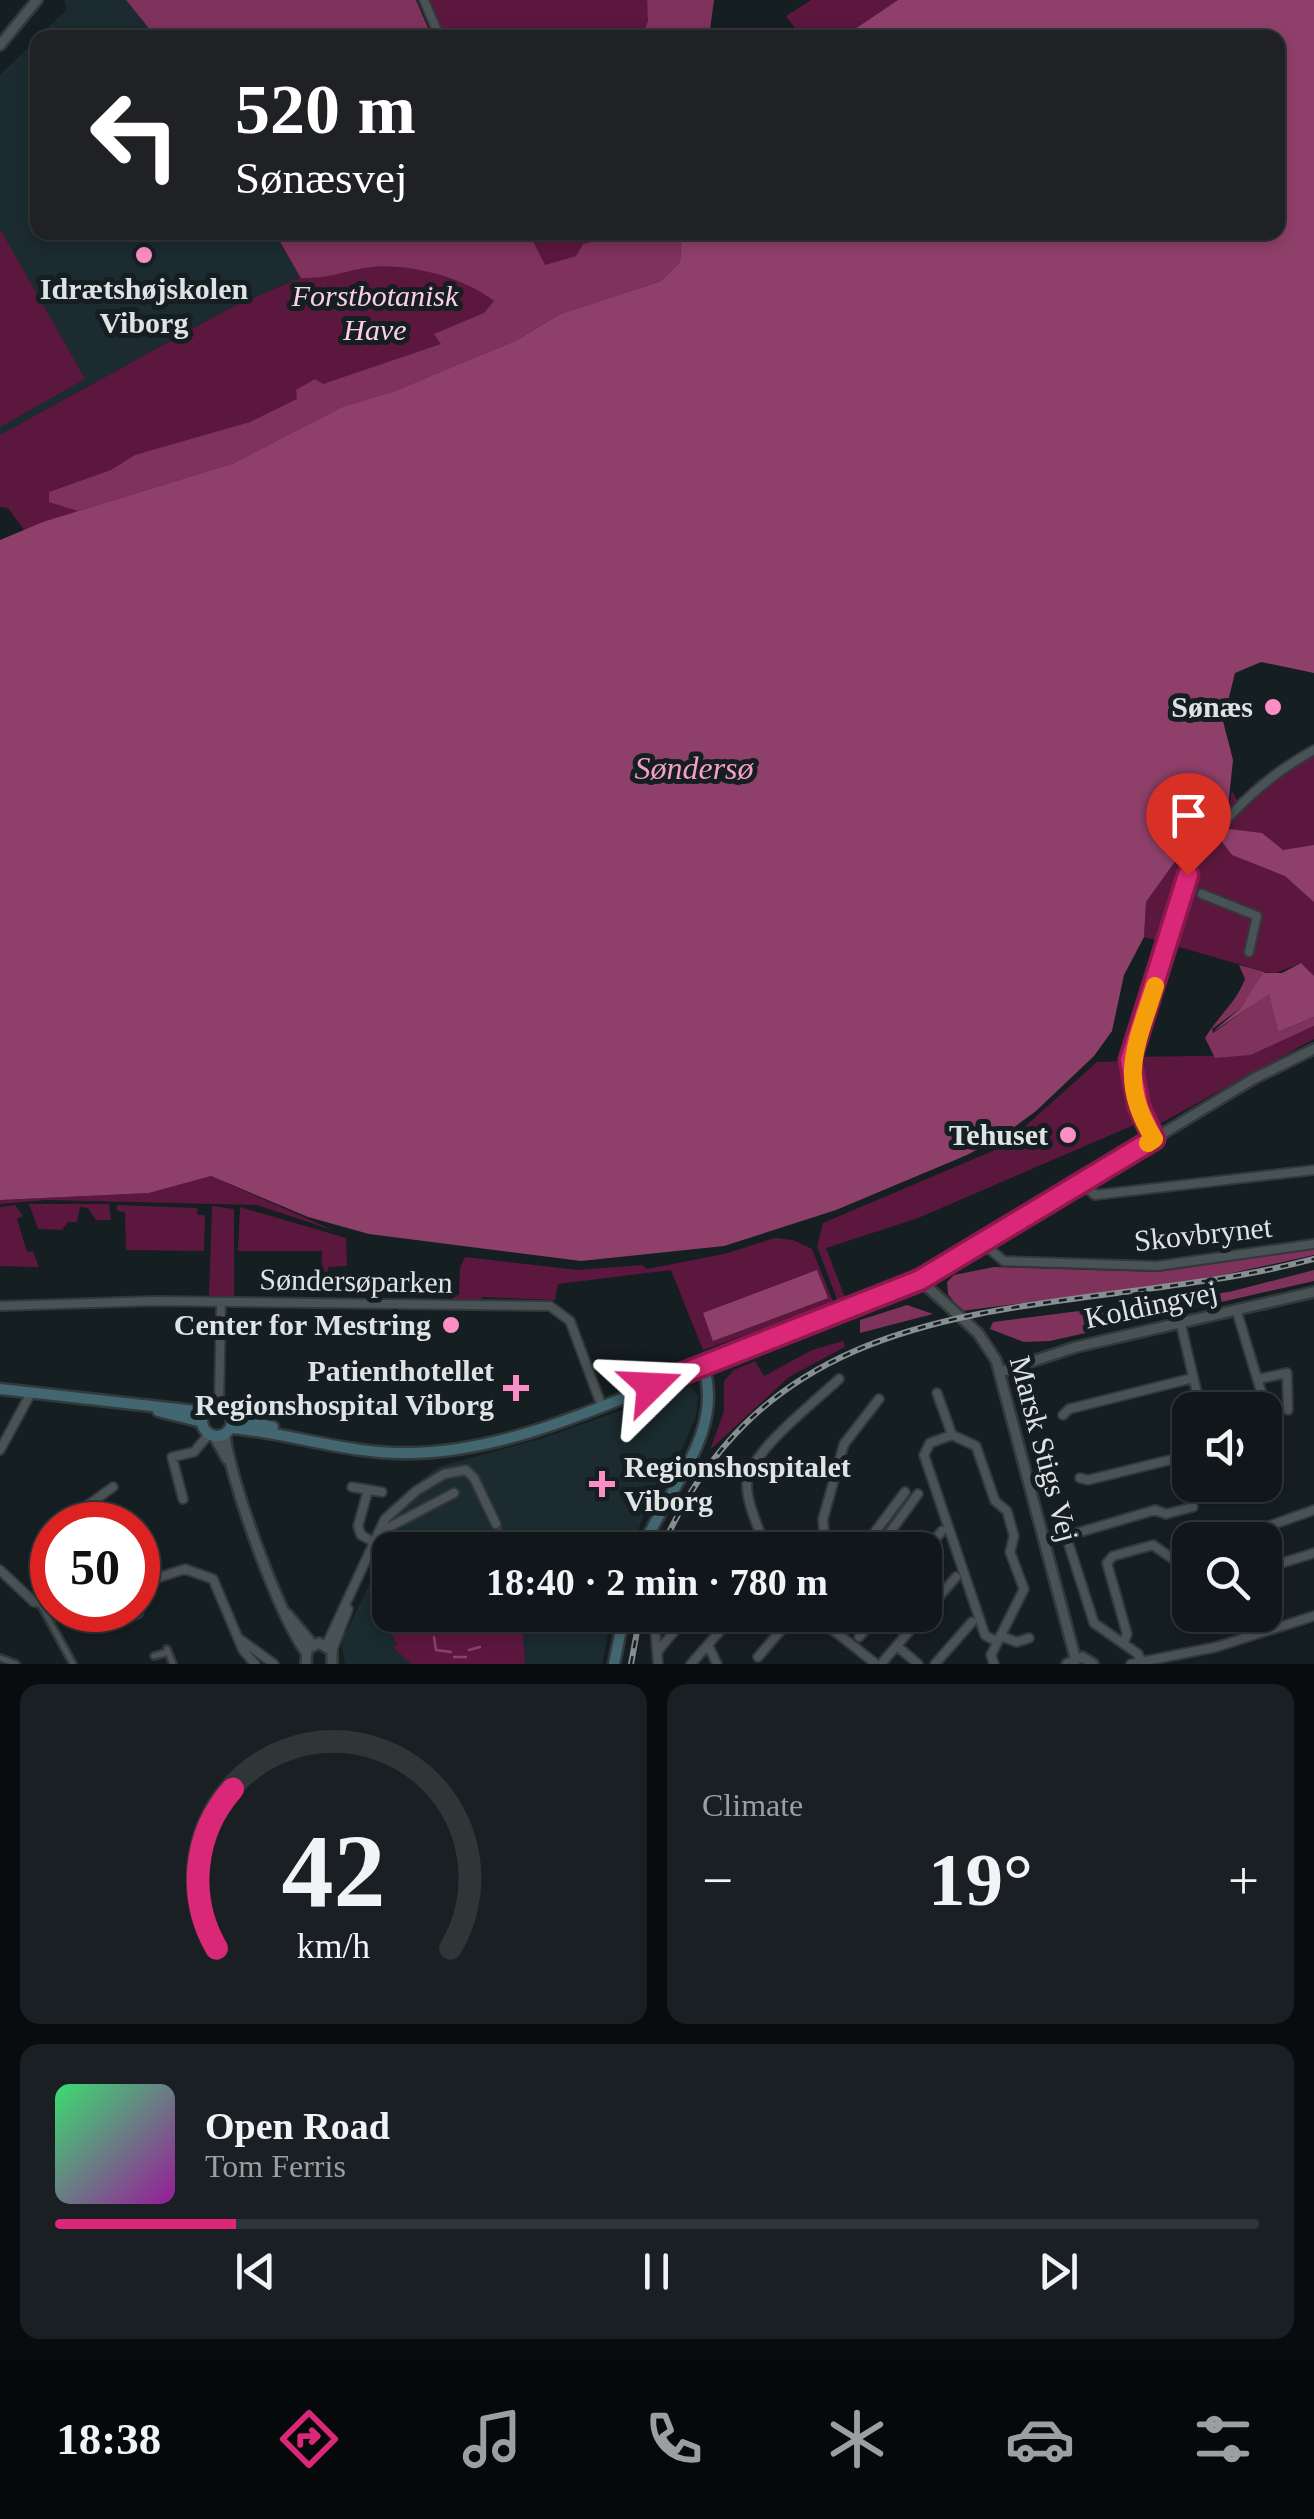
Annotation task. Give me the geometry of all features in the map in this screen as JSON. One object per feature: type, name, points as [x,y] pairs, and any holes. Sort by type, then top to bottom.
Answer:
[{"type":"main road","points":[[0,1389],[133,1404],[203,1417],[222,1430],[409,1454],[459,1450],[516,1435],[704,1366],[710,1402],[704,1430],[651,1532]]},
{"type":"main road","points":[[203,1417],[219,1406],[222,1430]]},
{"type":"main road","points":[[614,1664],[621,1632]]},
{"type":"street","points":[[0,45],[38,0]]},
{"type":"street","points":[[424,0],[437,30]]},
{"type":"street","points":[[1154,1139],[1139,1107],[1130,1060],[1182,887],[1239,807],[1273,776],[1314,750]]},
{"type":"street","points":[[1202,894],[1257,916],[1249,952]]},
{"type":"street","points":[[704,1366],[920,1280],[1254,1078],[1314,1049]]},
{"type":"street","points":[[1082,1182],[1095,1195],[1314,1170]]},
{"type":"street","name":"Skovbrynet","points":[[982,1243],[1004,1261],[1157,1266],[1314,1244]]},
{"type":"street","name":"Marsk Stigs Vej","points":[[920,1280],[990,1346],[1000,1372],[1071,1660]]},
{"type":"street","name":"Koldingvej","points":[[1000,1372],[1054,1352],[1314,1292]]},
{"type":"street","name":"Søndersøparken","points":[[219,1406],[221,1302]]},
{"type":"street","name":"Søndersøparken","points":[[0,1306],[221,1302],[550,1306],[564,1313],[602,1404]]},
{"type":"street","points":[[1237,1312],[1262,1392]]},
{"type":"street","points":[[1180,1325],[1196,1392]]},
{"type":"street","points":[[1258,1379],[1287,1373],[1288,1410]]},
{"type":"street","points":[[1064,1415],[1068,1409],[1193,1378]]},
{"type":"street","points":[[761,1532],[747,1488],[752,1467],[778,1436],[839,1380]]},
{"type":"street","points":[[0,1450],[31,1393]]},
{"type":"street","points":[[937,1393],[952,1434],[976,1446],[995,1501],[1006,1511],[1014,1536],[1010,1552],[1024,1589],[992,1655],[994,1664]]},
{"type":"street","points":[[824,1532],[823,1519],[847,1437],[879,1399]]},
{"type":"street","points":[[183,1499],[172,1457],[194,1452],[222,1430],[290,1631],[305,1657],[332,1657],[372,1548]]},
{"type":"street","points":[[952,1434],[930,1443],[924,1456],[986,1636],[1017,1642],[1029,1638]]},
{"type":"street","points":[[1080,1478],[1088,1480],[1172,1459]]},
{"type":"street","points":[[379,1532],[388,1516],[416,1491],[457,1469],[474,1478],[496,1524]]},
{"type":"street","points":[[92,1502],[113,1487]]},
{"type":"street","points":[[352,1487],[382,1492]]},
{"type":"street","points":[[368,1490],[358,1526],[361,1535],[372,1537]]},
{"type":"street","points":[[876,1532],[906,1492]]},
{"type":"street","points":[[385,1532],[454,1493]]},
{"type":"street","points":[[889,1532],[918,1494]]},
{"type":"street","points":[[1141,1662],[1124,1642],[1094,1623],[1068,1542],[1070,1535],[1155,1510],[1166,1514],[1193,1507]]},
{"type":"street","points":[[1280,1522],[1314,1510]]},
{"type":"street","points":[[388,1516],[406,1518]]},
{"type":"street","points":[[1124,1642],[1126,1634],[1108,1564],[1113,1556],[1153,1545],[1172,1558]]},
{"type":"street","points":[[1282,1563],[1314,1553]]},
{"type":"street","points":[[0,1570],[30,1593]]},
{"type":"street","points":[[160,1579],[193,1570],[214,1580],[246,1655],[255,1664]]},
{"type":"street","points":[[942,1592],[956,1577]]},
{"type":"street","points":[[1131,1664],[1246,1638],[1314,1616]]},
{"type":"street","points":[[935,1664],[972,1622]]},
{"type":"street","points":[[59,1632],[74,1664]]},
{"type":"street","points":[[655,1632],[658,1664]]},
{"type":"street","points":[[657,1652],[674,1632]]},
{"type":"street","points":[[692,1664],[718,1632]]},
{"type":"street","points":[[758,1657],[779,1632]]},
{"type":"street","points":[[836,1632],[878,1664],[908,1632]]},
{"type":"street","points":[[859,1637],[863,1632]]},
{"type":"street","points":[[1244,1632],[1246,1638]]},
{"type":"street","points":[[241,1640],[274,1664]]},
{"type":"street","points":[[708,1645],[717,1664]]},
{"type":"street","points":[[897,1646],[918,1664]]},
{"type":"street","points":[[154,1656],[168,1650],[173,1664]]},
{"type":"street","points":[[0,1658],[16,1664]]},
{"type":"street","points":[[1071,1660],[1092,1664]]},
{"type":"shaded area","points":[[64,0],[126,0],[150,30],[46,30],[67,9]]},
{"type":"shaded area","points":[[126,0],[416,0],[429,30],[150,30]]},
{"type":"shaded area","points":[[647,0],[714,0],[710,30],[645,30]]},
{"type":"shaded area","name":"Idrætshøjskolen Viborg","points":[[30,46],[30,240],[279,240],[301,278],[230,308],[0,435],[0,75]]},
{"type":"shaded area","points":[[279,240],[532,240],[545,265],[576,256],[583,244],[598,240],[682,240],[680,262],[661,281],[560,314],[517,340],[395,391],[342,407],[234,463],[78,511],[49,502],[49,492],[111,470],[135,455],[250,422],[297,399],[296,390],[315,379],[323,384],[441,344],[434,334],[484,313],[494,301],[450,278],[414,269],[380,266],[301,278]]},
{"type":"shaded area","points":[[1239,965],[1265,972],[1240,1009],[1212,1029],[1213,1033],[1269,993],[1278,1032],[1314,1017],[1314,1026],[1251,1055],[1215,1058],[1205,1038],[1241,988],[1245,979]]},
{"type":"shaded area","points":[[1314,1249],[1314,1255],[1191,1282],[961,1311],[948,1294],[947,1282],[954,1275],[994,1267],[1158,1272]]},
{"type":"shaded area","points":[[1314,1270],[1314,1281],[1050,1341],[1024,1342],[990,1329],[993,1322],[1229,1292]]},
{"type":"shaded area","points":[[907,1305],[933,1314],[860,1333],[860,1320]]},
{"type":"shaded area","points":[[690,1386],[698,1396],[696,1417],[679,1455],[656,1485],[637,1532],[372,1532],[372,1579],[367,1539],[391,1504],[438,1467],[543,1438]]},
{"type":"shaded area","points":[[372,1579],[372,1632],[609,1632],[602,1664],[345,1664],[341,1642]]},
{"type":"green space","points":[[428,0],[647,0],[649,22],[645,30],[442,30]]},
{"type":"green space","points":[[811,0],[898,0],[853,30],[796,30],[786,16]]},
{"type":"green space","points":[[0,229],[85,379],[0,427]]},
{"type":"green space","name":"Forstbotanisk Have","points":[[279,240],[474,240],[517,340],[234,463],[24,530],[8,508],[0,507],[0,435],[230,308],[300,278]]},
{"type":"green space","points":[[533,240],[598,240],[583,244],[576,256],[544,266]]},
{"type":"green space","name":"Sønæs","points":[[1314,752],[1314,976],[1301,963],[1273,974],[1169,944],[1185,885],[1201,858],[1241,809]]},
{"type":"green space","name":"Sønæs","points":[[1232,791],[1239,804],[1188,871],[1163,942],[1144,937],[1146,902],[1184,849],[1207,838],[1228,808]]},
{"type":"green space","points":[[1314,1026],[1314,1039],[1152,1128],[1148,1124],[1134,1079],[1134,1057],[1251,1055]]},
{"type":"green space","points":[[1127,1061],[1141,1122],[918,1218],[826,1248],[846,1300],[838,1302],[817,1246],[823,1223],[1002,1147],[1097,1062]]},
{"type":"green space","points":[[211,1176],[335,1231],[257,1205],[47,1200],[0,1204],[0,1200],[149,1193]]},
{"type":"green space","points":[[29,1204],[109,1204],[111,1220],[96,1220],[88,1208],[80,1207],[77,1222],[68,1222],[62,1230],[38,1229]]},
{"type":"green space","points":[[15,1205],[23,1216],[17,1219],[27,1252],[33,1251],[39,1267],[0,1266],[0,1207]]},
{"type":"green space","points":[[117,1205],[197,1208],[198,1215],[205,1215],[204,1251],[126,1250],[125,1212],[117,1211]]},
{"type":"green space","points":[[212,1206],[234,1209],[234,1299],[209,1298]]},
{"type":"green space","points":[[240,1207],[346,1238],[347,1266],[328,1267],[327,1290],[321,1289],[322,1251],[238,1251]]},
{"type":"green space","points":[[775,1238],[793,1240],[812,1249],[834,1304],[703,1350],[671,1270],[558,1284],[555,1300],[483,1297],[478,1302],[453,1302],[453,1296],[459,1295],[460,1268],[465,1257],[578,1270],[642,1265],[647,1269],[724,1254]]},
{"type":"green space","points":[[843,1341],[845,1347],[789,1377],[710,1450],[724,1411],[724,1381],[734,1370],[755,1361],[764,1376],[812,1350]]},
{"type":"green space","points":[[390,1632],[523,1632],[525,1664],[411,1664],[394,1648],[397,1644]]},
{"type":"water","name":"Søndersø","points":[[898,0],[1314,0],[1314,673],[1261,662],[1235,673],[1223,721],[1233,760],[1228,808],[1207,838],[1184,849],[1146,902],[1144,937],[1124,975],[1112,1031],[1094,1056],[1036,1111],[967,1155],[836,1210],[724,1246],[581,1261],[369,1234],[308,1217],[211,1176],[149,1193],[0,1200],[0,540],[43,522],[234,463],[342,407],[395,391],[517,340],[560,314],[661,281],[680,262],[682,240],[1285,240],[1285,30],[853,30]]},
{"type":"water","points":[[1229,829],[1262,833],[1283,850],[1314,845],[1314,902],[1285,876],[1232,855],[1220,839]]},
{"type":"water","points":[[1301,963],[1314,976],[1314,1017],[1278,1032],[1269,994],[1211,1033],[1240,1009],[1263,973],[1282,973]]},
{"type":"water","points":[[817,1270],[828,1298],[713,1341],[703,1313]]},
{"type":"waterway","points":[[434,1637],[436,1650],[451,1652]]},
{"type":"waterway","points":[[469,1650],[480,1647]]},
{"type":"waterway","points":[[454,1657],[466,1657]]},
{"type":"tunnel","points":[[496,1524],[500,1532]]},
{"type":"railway","points":[[671,1532],[714,1459],[780,1394],[856,1350],[941,1322],[1031,1305],[1220,1279],[1314,1259]]},
{"type":"railway","points":[[631,1664],[637,1632]]},
{"type":"slow traffic","points":[[1148,1143],[1154,1139],[1139,1107],[1130,1060],[1155,986]]},
{"type":"place","name":"Idrætshøjskolen Viborg","points":[[144,255]]},
{"type":"place","name":"Sønæs","points":[[1273,707]]},
{"type":"place","name":"Tehuset","points":[[1068,1135]]},
{"type":"place","name":"Center for Mestring","points":[[451,1325]]},
{"type":"place","name":"Patienthotellet Regionshospital Viborg","points":[[516,1388]]},
{"type":"place","name":"Regionshospitalet Viborg","points":[[602,1484]]},
{"type":"route","points":[[651,1386],[902,1290],[1154,1139],[1139,1107],[1130,1060],[1188,875]]}]
